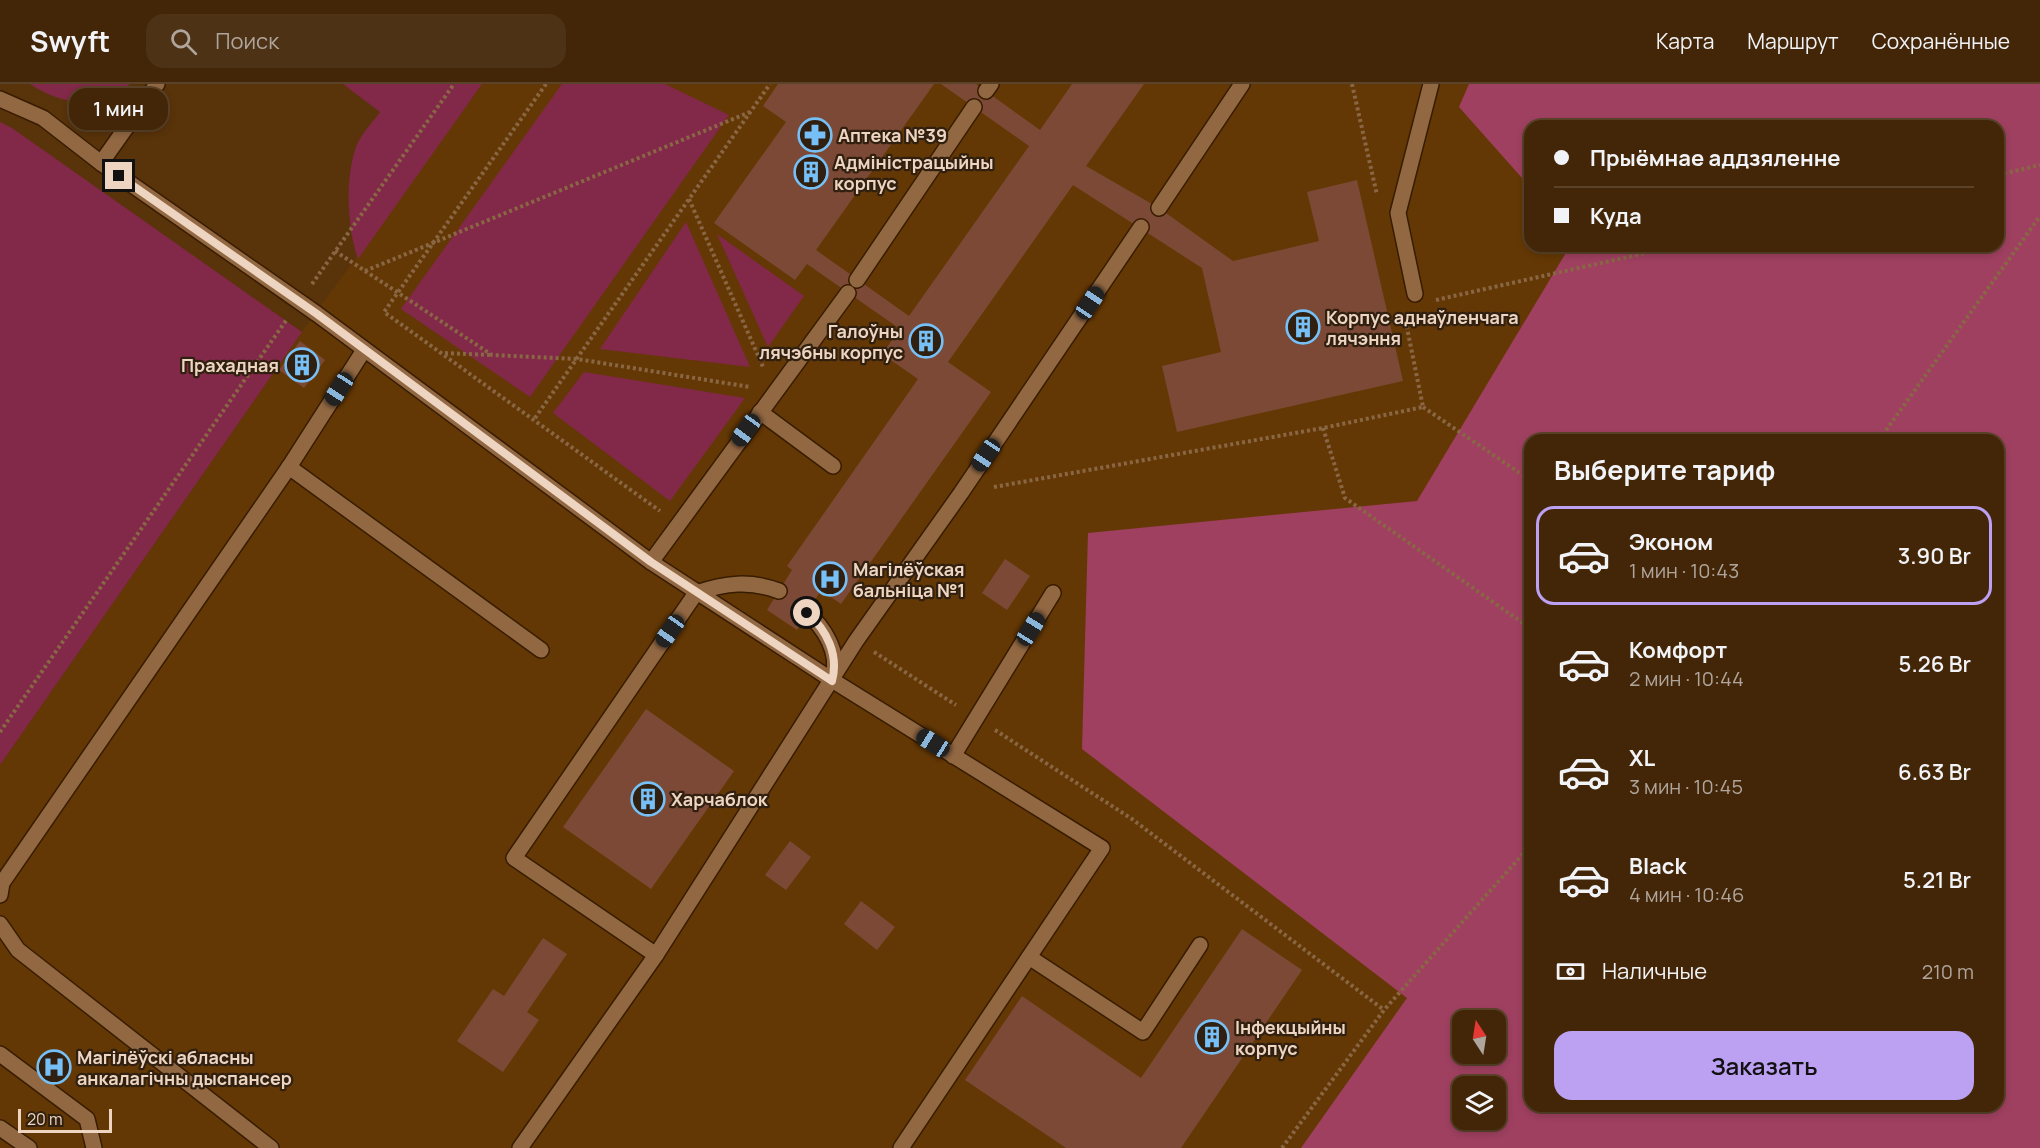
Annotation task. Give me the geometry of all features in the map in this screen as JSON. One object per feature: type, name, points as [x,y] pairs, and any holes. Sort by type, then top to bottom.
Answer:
[{"type":"main road","points":[[101,163],[157,84]]},
{"type":"main road","points":[[1159,207],[1242,84]]},
{"type":"main road","points":[[1420,298],[1398,213],[1431,84]]},
{"type":"main road","points":[[0,99],[43,118],[101,163],[299,302],[696,593],[832,681],[1102,848],[901,1148]]},
{"type":"main road","points":[[857,280],[975,107]]},
{"type":"main road","points":[[520,1148],[656,955],[856,641],[961,493],[1141,227]]},
{"type":"main road","points":[[651,562],[848,293]]},
{"type":"main road","points":[[0,895],[2,883],[289,467],[364,350]]},
{"type":"main road","points":[[760,412],[832,466]]},
{"type":"main road","points":[[289,467],[541,650]]},
{"type":"main road","points":[[656,955],[514,858],[696,593],[728,584],[762,585],[779,591]]},
{"type":"main road","points":[[953,756],[1053,593]]},
{"type":"main road","points":[[807,613],[818,622],[834,656],[836,666],[832,681]]},
{"type":"main road","points":[[0,924],[18,950],[271,1148]]},
{"type":"main road","points":[[1029,957],[1143,1032],[1200,945]]},
{"type":"main road","points":[[0,1054],[87,1119],[94,1148]]},
{"type":"main road","points":[[0,1128],[29,1148]]},
{"type":"path","points":[[0,732],[299,302],[454,84]]},
{"type":"path","points":[[546,84],[384,312],[535,418],[678,524]]},
{"type":"path","points":[[535,418],[770,84]]},
{"type":"path","points":[[1352,84],[1380,207]]},
{"type":"path","points":[[364,272],[750,112]]},
{"type":"path","points":[[2004,174],[2040,165]]},
{"type":"path","points":[[689,199],[774,391]]},
{"type":"path","points":[[1884,434],[2040,216]]},
{"type":"path","points":[[335,251],[492,355]]},
{"type":"path","points":[[1420,298],[1647,252]]},
{"type":"path","points":[[1403,307],[1423,407],[1524,476]]},
{"type":"path","points":[[443,353],[577,359],[774,391]]},
{"type":"path","points":[[961,493],[1323,428],[1423,407]]},
{"type":"path","points":[[1323,428],[1345,498],[1524,624]]},
{"type":"path","points":[[856,641],[1132,819],[1384,1010]]},
{"type":"path","points":[[1282,1148],[1384,1010],[1524,853]]},
{"type":"shaded area","points":[[30,84],[130,84],[105,98],[80,102],[55,97]]},
{"type":"shaded area","points":[[343,84],[482,84],[358,259],[354,247],[349,203],[352,159],[358,142],[380,112]]},
{"type":"shaded area","name":"Магілёўская бальніца №1","points":[[482,84],[2040,84],[1999,434],[1524,434],[1524,1112],[1556,1112],[1712,1148],[0,1148],[0,765],[302,332]]},
{"type":"shaded area","points":[[562,84],[665,84],[729,115],[530,397],[401,309]]},
{"type":"shaded area","points":[[1469,84],[2040,84],[2040,1148],[1301,1148],[1407,998],[1082,749],[1088,533],[1417,501],[1566,252],[2004,252],[2004,120],[1524,120],[1524,180],[1459,107]]},
{"type":"shaded area","points":[[0,122],[12,128],[302,332],[0,765]]},
{"type":"shaded area","points":[[686,222],[750,367],[600,349]]},
{"type":"shaded area","points":[[717,234],[804,296],[768,347]]},
{"type":"shaded area","points":[[584,372],[745,398],[670,501],[553,413]]},
{"type":"building","points":[[778,84],[934,84],[816,250],[909,316],[1029,146],[941,84],[976,84],[1040,130],[1072,84],[1144,84],[1086,166],[1159,208],[1233,261],[1319,241],[1307,192],[1357,180],[1403,381],[1177,432],[1162,366],[1221,352],[1202,268],[1073,185],[948,362],[991,392],[841,604],[821,590],[797,630],[767,610],[792,570],[787,566],[918,379],[882,354],[900,329],[807,264],[795,280],[714,223],[786,122],[763,106]]},
{"type":"building","name":"Прахадная","points":[[300,341],[325,360],[304,388],[279,370]]},
{"type":"building","points":[[1005,559],[1030,576],[1007,610],[982,593]]},
{"type":"building","name":"Харчаблок","points":[[646,709],[734,771],[651,889],[563,827]]},
{"type":"building","points":[[790,841],[811,857],[786,890],[765,875]]},
{"type":"building","points":[[861,901],[895,927],[877,950],[844,924]]},
{"type":"building","name":"Інфекцыйны корпус","points":[[1242,929],[1302,970],[1181,1148],[1066,1148],[965,1080],[1022,996],[1141,1078]]},
{"type":"building","points":[[543,938],[567,954],[527,1012],[539,1020],[503,1072],[457,1041],[493,989],[504,996]]},
{"type":"place","name":"Аптека №39","points":[[815,135]]},
{"type":"place","name":"Адміністрацыйны корпус","points":[[811,172]]},
{"type":"place","name":"Корпус аднаўленчага лячэння","points":[[1303,327]]},
{"type":"place","name":"Галоўны лячэбны корпус","points":[[926,341]]},
{"type":"place","name":"Прахадная","points":[[302,365]]},
{"type":"place","name":"Магілёўская бальніца №1","points":[[830,579]]},
{"type":"place","name":"Харчаблок","points":[[648,799]]},
{"type":"place","name":"Інфекцыйны корпус","points":[[1212,1037]]},
{"type":"place","name":"Магілёўскі абласны анкалагічны дыспансер","points":[[54,1067]]},
{"type":"route","points":[[119,176],[317,314],[651,562],[832,681],[836,666],[834,656],[818,622],[807,613]]}]
